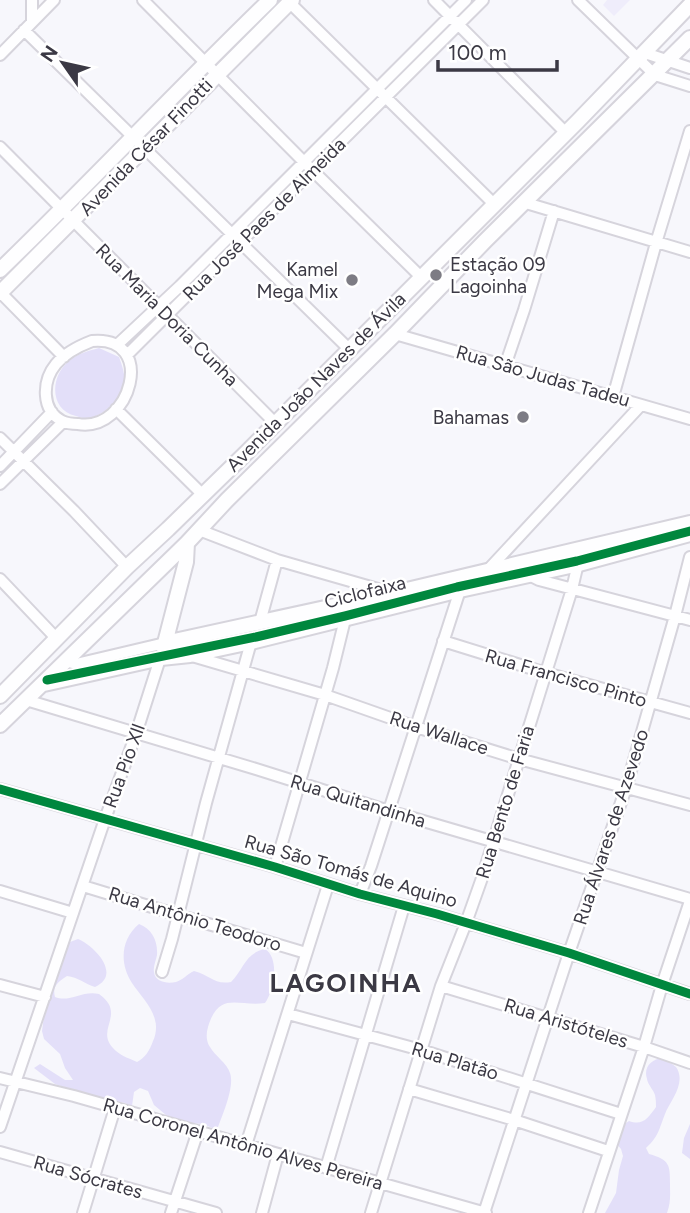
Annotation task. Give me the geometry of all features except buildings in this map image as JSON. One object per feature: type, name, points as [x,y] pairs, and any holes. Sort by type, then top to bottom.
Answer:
[{"type":"main road","name":"Avenida César Finotti","points":[[0,270],[205,62],[270,0]]},
{"type":"main road","name":"Avenida César Finotti","points":[[0,293],[289,1]]},
{"type":"main road","name":"Avenida João Naves de Ávila","points":[[0,696],[566,133],[690,5]]},
{"type":"main road","name":"Avenida João Naves de Ávila","points":[[0,726],[187,543],[690,38]]},
{"type":"main road","points":[[43,684],[161,658],[190,655],[344,620],[690,525]]},
{"type":"main road","points":[[167,529],[187,543]]},
{"type":"main road","name":"Rua Pio Xll","points":[[165,643],[186,562],[187,543]]},
{"type":"main road","points":[[165,643],[487,571],[527,569]]},
{"type":"street","points":[[28,26],[32,0]]},
{"type":"street","points":[[0,55],[54,0]]},
{"type":"street","points":[[143,0],[421,277]]},
{"type":"street","points":[[434,0],[566,133]]},
{"type":"street","name":"Rua José Paes de Almeida","points":[[381,94],[466,0]]},
{"type":"street","name":"Rua José Paes de Almeida","points":[[117,345],[232,234],[484,0]]},
{"type":"street","points":[[578,0],[641,56],[654,75],[690,86]]},
{"type":"street","points":[[289,1],[494,204]]},
{"type":"street","points":[[28,26],[133,136],[349,349]]},
{"type":"street","points":[[641,56],[690,68]]},
{"type":"street","points":[[613,397],[690,131]]},
{"type":"street","name":"Rua Maria Doria Cunha","points":[[0,147],[275,423]]},
{"type":"street","name":"Rua José Paes de Almeida","points":[[127,355],[240,243],[308,166]]},
{"type":"street","points":[[526,202],[690,252]]},
{"type":"street","points":[[505,366],[554,211]]},
{"type":"street","points":[[0,293],[64,357]]},
{"type":"street","name":"Rua São Judas Tadeu","points":[[395,334],[690,419]]},
{"type":"street","points":[[92,341],[108,341],[117,345],[127,355],[131,368],[128,394],[116,409],[101,421],[82,425],[63,422],[48,405],[45,384],[49,374],[69,353],[92,341]]},
{"type":"street","points":[[487,571],[641,405]]},
{"type":"street","points":[[116,409],[202,494]]},
{"type":"street","points":[[0,466],[52,412]]},
{"type":"street","points":[[0,484],[63,422]]},
{"type":"street","points":[[0,438],[127,567]]},
{"type":"street","points":[[199,530],[277,560],[394,593]]},
{"type":"street","name":"Rua Bento de Faria","points":[[372,1213],[441,986],[466,923],[493,842],[572,589],[579,557]]},
{"type":"street","name":"Rua Álvares de Azevedo","points":[[485,1213],[569,953],[626,788],[690,557]]},
{"type":"street","points":[[260,622],[277,560]]},
{"type":"street","points":[[527,569],[539,580],[690,620]]},
{"type":"street","points":[[0,579],[57,638]]},
{"type":"street","points":[[360,894],[460,590]]},
{"type":"street","points":[[275,867],[349,603]]},
{"type":"street","name":"Rua Francisco Pinto","points":[[443,641],[690,713]]},
{"type":"street","points":[[162,972],[251,642]]},
{"type":"street","points":[[66,661],[76,664],[165,643]]},
{"type":"street","name":"Rua Pio Xll","points":[[0,1127],[165,643]]},
{"type":"street","name":"Rua Wallace","points":[[190,655],[325,695],[416,727],[690,806]]},
{"type":"street","name":"Rua Quitandinha","points":[[26,701],[690,900]]},
{"type":"street","name":"Rua São Tomás de Aquino","points":[[0,789],[569,953],[690,994]]},
{"type":"street","points":[[246,1145],[328,885]]},
{"type":"street","name":"Rua Antônio Teodoro","points":[[83,886],[306,953]]},
{"type":"street","points":[[0,891],[73,913]]},
{"type":"street","points":[[589,1213],[690,900]]},
{"type":"street","points":[[326,1168],[404,906]]},
{"type":"street","points":[[0,985],[45,997]]},
{"type":"street","name":"Rua Aristóteles","points":[[441,986],[644,1046],[690,1063]]},
{"type":"street","name":"Rua Platão","points":[[288,1014],[421,1050],[621,1114]]},
{"type":"street","name":"Rua Coronel Antônio Alves Pereira","points":[[0,1077],[485,1213]]},
{"type":"street","points":[[409,1089],[608,1151]]},
{"type":"street","points":[[83,1213],[115,1108]]},
{"type":"street","points":[[171,1213],[198,1131]]},
{"type":"street","name":"Rua Sócrates","points":[[0,1152],[216,1213]]},
{"type":"street","points":[[262,1213],[278,1154]]},
{"type":"shaded area","points":[[607,0],[630,0],[614,16],[603,5]]},
{"type":"shaded area","points":[[99,348],[119,357],[124,375],[122,391],[112,405],[91,418],[67,413],[57,400],[55,392],[58,375],[72,359]]},
{"type":"shaded area","points":[[139,924],[151,932],[155,940],[157,955],[154,972],[162,982],[176,982],[194,971],[216,981],[231,982],[249,958],[258,951],[265,949],[273,960],[273,983],[265,1003],[224,1004],[212,1016],[208,1027],[209,1045],[226,1066],[231,1079],[217,1130],[166,1115],[154,1105],[148,1091],[140,1088],[134,1092],[132,1106],[71,1092],[34,1068],[40,1064],[65,1080],[73,1080],[60,1054],[44,1039],[42,1031],[65,947],[78,939],[98,954],[106,968],[106,975],[103,982],[95,987],[67,976],[56,985],[55,997],[99,994],[110,1008],[107,1034],[113,1048],[137,1062],[147,1053],[155,1036],[156,1022],[132,983],[124,959],[128,937]]},
{"type":"shaded area","points":[[662,1058],[676,1067],[679,1085],[656,1136],[646,1148],[649,1154],[665,1161],[669,1168],[670,1198],[667,1213],[605,1213],[616,1193],[623,1156],[616,1143],[623,1125],[629,1121],[645,1120],[656,1107],[655,1095],[646,1071],[652,1062]]},
{"type":"shaded area","points":[[690,1124],[690,1159],[682,1153]]},
{"type":"cycle path","name":"Ciclofaixa","points":[[47,680],[256,637],[457,587],[577,561],[690,531]]},
{"type":"cycle path","points":[[0,789],[569,953],[690,994]]},
{"type":"place","name":"Estação 09 Lagoinha","points":[[436,275]]},
{"type":"place","name":"Kamel Mega Mix","points":[[352,280]]},
{"type":"place","name":"Bahamas","points":[[523,417]]},
{"type":"district","name":"LAGOINHA","points":[[346,983]]}]
